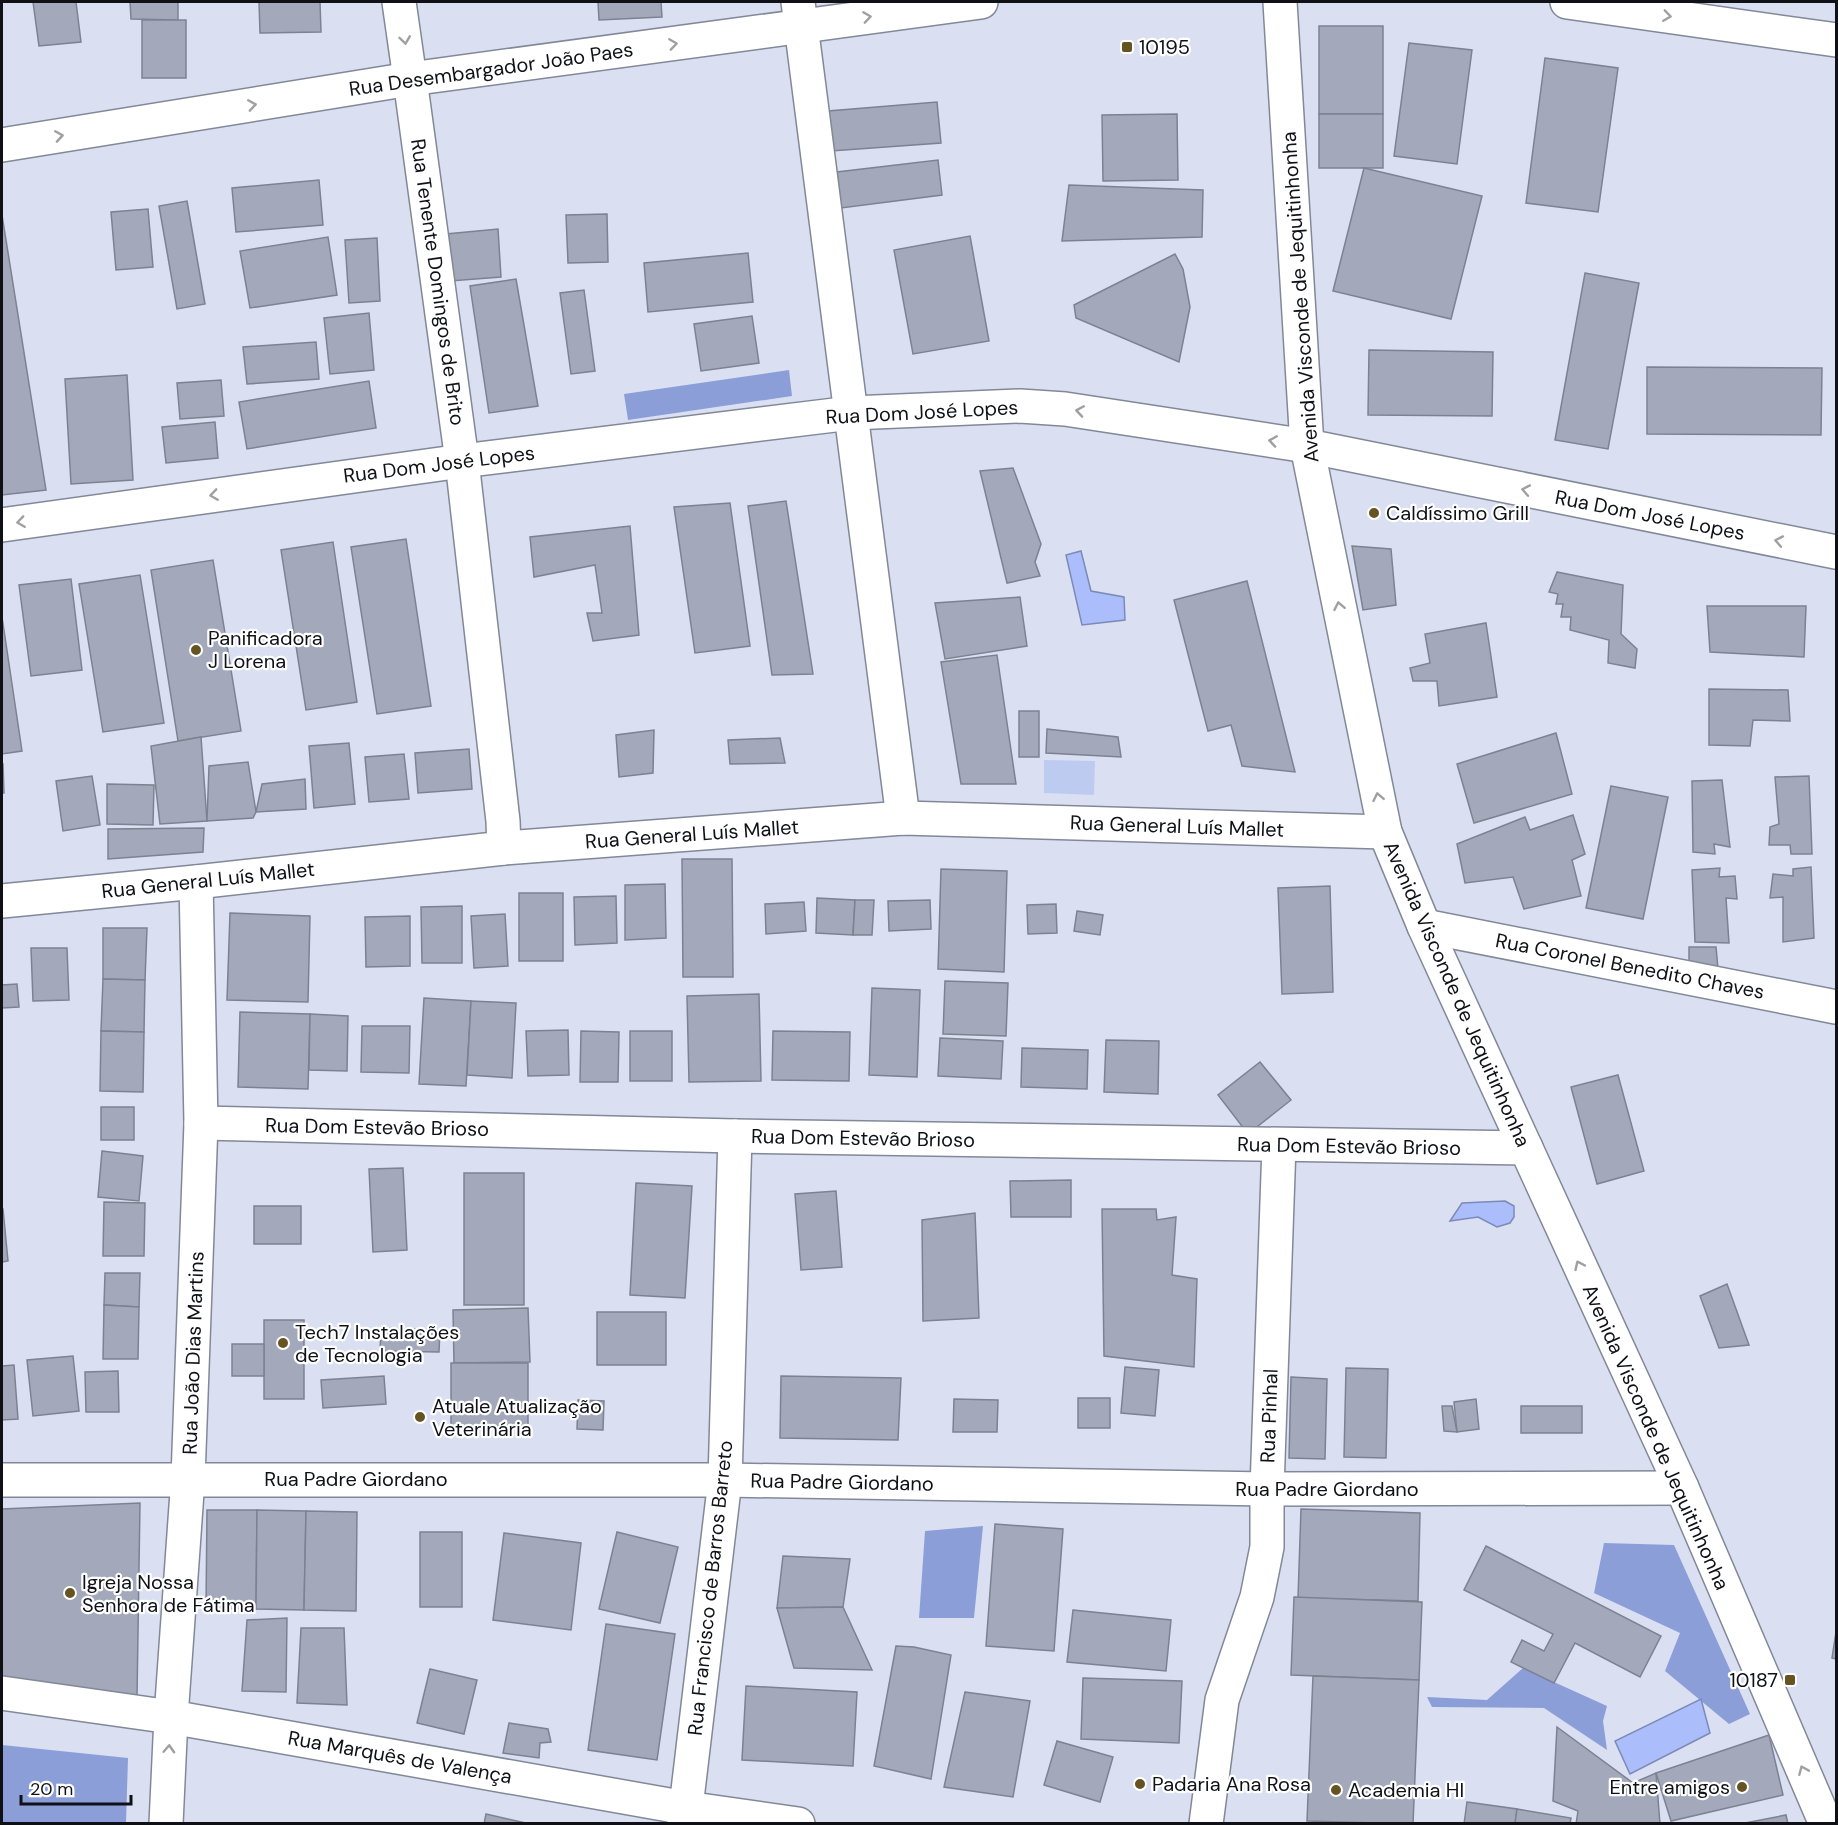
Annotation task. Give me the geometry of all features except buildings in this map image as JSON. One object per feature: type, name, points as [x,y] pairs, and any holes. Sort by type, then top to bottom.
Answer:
[{"type":"street","name":"Rua Tenente Domingos de Brito","points":[[399,2],[462,461],[503,821],[504,848]]},
{"type":"street","name":"Rua Desembargador João Paes","points":[[2,145],[799,14],[981,2]]},
{"type":"street","name":"Avenida Visconde de Jequitinhonha","points":[[1280,2],[1307,446],[1385,832],[1424,926],[1682,1488],[1826,1824]]},
{"type":"street","points":[[1567,2],[1836,40]]},
{"type":"street","points":[[799,14],[903,818]]},
{"type":"street","name":"Rua Dom José Lopes","points":[[2,525],[462,461],[851,413],[1020,406],[1065,409],[1307,446],[1836,552]]},
{"type":"street","name":"Rua General Luís Mallet","points":[[2,901],[504,848],[903,818],[1385,832]]},
{"type":"street","name":"Rua João Dias Martins","points":[[166,1824],[188,1478],[201,1124],[196,882]]},
{"type":"street","name":"Rua Coronel Benedito Chaves","points":[[1424,926],[1836,1007]]},
{"type":"street","name":"Rua Dom Estevão Brioso","points":[[201,1124],[735,1136],[1526,1148]]},
{"type":"street","name":"Rua Francisco de Barros Barreto","points":[[685,1816],[725,1480],[735,1136]]},
{"type":"street","name":"Rua Pinhal","points":[[1206,1824],[1222,1700],[1257,1597],[1267,1547],[1278,1145]]},
{"type":"street","name":"Rua Padre Giordano","points":[[2,1480],[188,1478],[725,1480],[1267,1489],[1682,1488]]},
{"type":"street","name":"Rua Marquês de Valença","points":[[2,1693],[171,1717],[685,1816],[798,1824]]},
{"type":"shaded area","points":[[789,370],[792,396],[628,420],[624,394]]},
{"type":"shaded area","points":[[1081,551],[1091,591],[1124,597],[1125,620],[1082,625],[1066,555]]},
{"type":"shaded area","points":[[1044,760],[1095,761],[1094,795],[1044,793]]},
{"type":"shaded area","points":[[1505,1201],[1514,1206],[1514,1217],[1510,1223],[1497,1227],[1478,1217],[1450,1221],[1462,1203]]},
{"type":"shaded area","points":[[983,1526],[974,1618],[919,1618],[925,1531]]},
{"type":"shaded area","points":[[1604,1543],[1674,1545],[1750,1714],[1729,1724],[1665,1671],[1680,1633],[1594,1593]]},
{"type":"shaded area","points":[[1523,1668],[1607,1706],[1603,1721],[1607,1750],[1544,1708],[1432,1707],[1427,1697],[1487,1700]]},
{"type":"shaded area","points":[[1701,1699],[1710,1733],[1630,1774],[1615,1741]]},
{"type":"shaded area","points":[[2,1745],[128,1758],[126,1823],[2,1823]]},
{"type":"place","name":"10195","points":[[1127,47]]},
{"type":"place","name":"Caldíssimo Grill","points":[[1374,513]]},
{"type":"place","name":"Panificadora J Lorena","points":[[196,650]]},
{"type":"place","name":"Tech7 Instalações de Tecnologia","points":[[283,1343]]},
{"type":"place","name":"Atuale Atualização Veterinária","points":[[420,1417]]},
{"type":"place","name":"Igreja Nossa Senhora de Fátima","points":[[70,1593]]},
{"type":"place","name":"10187","points":[[1790,1680]]},
{"type":"place","name":"Padaria Ana Rosa","points":[[1140,1784]]},
{"type":"place","name":"Entre amigos","points":[[1742,1787]]},
{"type":"place","name":"Academia HI","points":[[1336,1790]]}]
